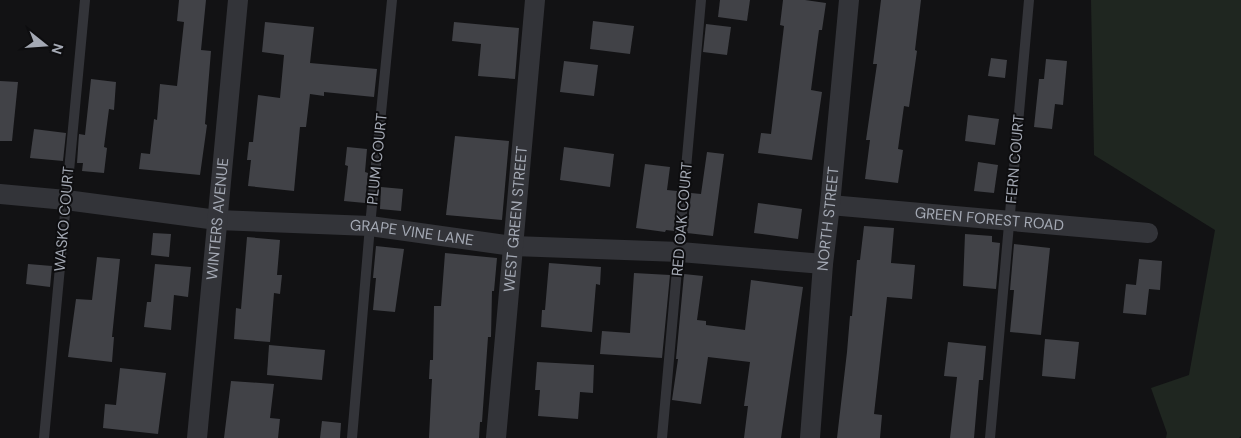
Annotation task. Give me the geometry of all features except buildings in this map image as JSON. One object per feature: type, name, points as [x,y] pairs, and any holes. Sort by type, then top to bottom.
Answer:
[{"type":"street","name":"WINTERS AVENUE","points":[[197,438],[238,0]]},
{"type":"street","name":"WEST GREEN STREET","points":[[496,438],[535,0]]},
{"type":"street","name":"NORTH STREET","points":[[810,438],[823,264],[848,0]]},
{"type":"street","name":"GRAPE VINE LANE","points":[[0,194],[66,200],[216,220],[370,226],[513,246],[680,252],[823,264]]},
{"type":"street","name":"GREEN FOREST ROAD","points":[[830,205],[1148,233]]},
{"type":"lane","name":"WASKO COURT","points":[[44,438],[85,0]]},
{"type":"lane","name":"PLUM COURT","points":[[352,438],[392,0]]},
{"type":"lane","name":"RED OAK COURT","points":[[662,438],[701,0]]},
{"type":"lane","name":"FERN COURT","points":[[990,438],[1029,0]]},
{"type":"shaded area","points":[[1091,0],[1241,0],[1241,436],[1239,438],[1166,438],[1167,433],[1151,388],[1189,375],[1215,230],[1094,155]]}]
